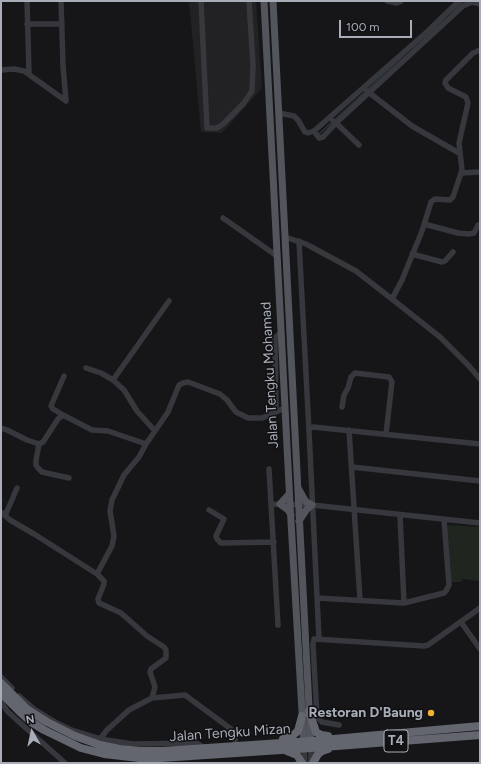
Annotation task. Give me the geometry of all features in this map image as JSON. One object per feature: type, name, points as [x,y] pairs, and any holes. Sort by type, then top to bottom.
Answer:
[{"type":"highway","name":"Jalan Tengku Mizan","points":[[1,684],[28,710],[47,722],[75,736],[100,745],[140,751],[235,745],[273,746]]},
{"type":"highway","name":"Jalan Tengku Mizan","points":[[2,698],[44,730],[81,748],[104,754],[139,758],[161,758],[273,746],[345,741],[480,726]]},
{"type":"highway","points":[[305,714],[318,734],[345,741]]},
{"type":"highway","points":[[273,746],[296,733],[305,714]]},
{"type":"highway","name":"Jalan Tengku Mizan","points":[[345,741],[480,735]]},
{"type":"highway","points":[[312,763],[316,756],[322,751],[345,741]]},
{"type":"highway","points":[[273,746],[297,755],[304,763]]},
{"type":"main road","name":"Jalan Tengku Mohamad","points":[[264,1],[289,494],[307,744]]},
{"type":"main road","name":"Jalan Tengku Mohamad","points":[[273,1],[299,521],[305,714]]},
{"type":"main road","points":[[266,47],[271,45],[270,38],[274,30]]},
{"type":"main road","points":[[297,486],[306,502],[312,506],[307,509],[299,521]]},
{"type":"main road","points":[[289,494],[280,504],[288,510],[291,516]]},
{"type":"street","points":[[27,1],[29,73]]},
{"type":"street","points":[[1,70],[17,69],[29,73],[56,96],[61,97],[66,102],[62,1]]},
{"type":"street","points":[[201,1],[207,128],[217,128],[224,124],[243,104],[252,91],[253,65],[249,1]]},
{"type":"street","points":[[387,1],[397,3],[401,1]]},
{"type":"street","points":[[455,9],[459,1]]},
{"type":"street","points":[[316,134],[333,121],[455,9],[472,2],[480,4]]},
{"type":"street","points":[[27,24],[62,24]]},
{"type":"street","points":[[392,299],[402,280],[431,202],[435,199],[450,200],[453,197],[461,173],[462,164],[459,139],[468,100],[466,97],[448,88],[445,83],[446,80],[473,53],[480,50]]},
{"type":"street","points":[[366,90],[412,126],[460,153]]},
{"type":"street","points":[[278,113],[294,116],[305,132],[322,137],[333,121]]},
{"type":"street","points":[[333,121],[359,145]]},
{"type":"street","points":[[461,173],[480,172]]},
{"type":"street","points":[[223,218],[277,256]]},
{"type":"street","points":[[424,224],[458,233],[468,234],[474,233],[478,225]]},
{"type":"street","points":[[285,237],[299,241],[356,271],[440,337],[480,379]]},
{"type":"street","points":[[299,241],[319,638]]},
{"type":"street","points":[[412,254],[442,262],[445,261],[453,252]]},
{"type":"street","points":[[113,380],[169,302]]},
{"type":"street","points":[[276,412],[275,338],[278,335],[281,335]]},
{"type":"street","points":[[86,368],[101,373],[121,387],[137,411],[155,432]]},
{"type":"street","points":[[342,407],[344,395],[351,377],[355,373],[389,377],[392,382],[386,434]]},
{"type":"street","points":[[64,376],[51,406],[53,409],[92,430],[108,431],[146,444]]},
{"type":"street","points":[[97,574],[112,546],[114,536],[110,511],[112,500],[118,485],[139,457],[168,412],[179,385],[188,382],[220,394],[227,400],[233,410],[243,417],[252,419],[262,418],[285,408]]},
{"type":"street","points":[[63,415],[58,419],[43,442],[39,444],[36,465],[42,472],[69,478]]},
{"type":"street","points":[[309,430],[313,427],[480,444]]},
{"type":"street","points":[[1,428],[39,444]]},
{"type":"street","points":[[349,430],[360,600]]},
{"type":"street","points":[[352,467],[480,481]]},
{"type":"street","points":[[269,468],[278,625]]},
{"type":"street","points":[[17,488],[3,514],[97,574],[104,581],[98,599],[99,603],[121,613],[147,636],[164,647],[166,650],[166,658],[151,669],[150,672],[155,688],[152,698]]},
{"type":"street","points":[[272,504],[298,504],[480,524]]},
{"type":"street","points":[[209,510],[224,519],[216,536],[221,543],[274,542]]},
{"type":"street","points":[[400,515],[404,603]]},
{"type":"street","points":[[317,598],[404,603],[444,592],[449,587],[444,520]]},
{"type":"street","points":[[339,725],[322,722],[319,720],[317,714],[314,639],[319,638],[424,646],[428,645],[480,608]]},
{"type":"street","points":[[461,622],[480,649]]},
{"type":"street","points":[[1,677],[34,709],[71,730],[100,739],[133,744],[196,743],[203,747]]},
{"type":"street","points":[[100,739],[107,730],[129,710],[152,698],[185,695],[231,729],[235,738],[235,745]]},
{"type":"street","points":[[2,698],[8,712],[65,763]]},
{"type":"street","points":[[304,763],[307,744]]},
{"type":"street","points":[[307,744],[312,763]]},
{"type":"shaded area","points":[[189,1],[256,1],[262,88],[222,133],[201,132]]},
{"type":"shaded area","points":[[448,525],[480,527],[480,581],[462,579],[462,582],[450,582],[446,527]]},
{"type":"waterway","points":[[450,13],[464,1]]},
{"type":"waterway","points":[[368,89],[403,56]]},
{"type":"waterway","points":[[319,134],[365,92]]},
{"type":"place","name":"Restoran D'Baung","points":[[431,713]]}]
